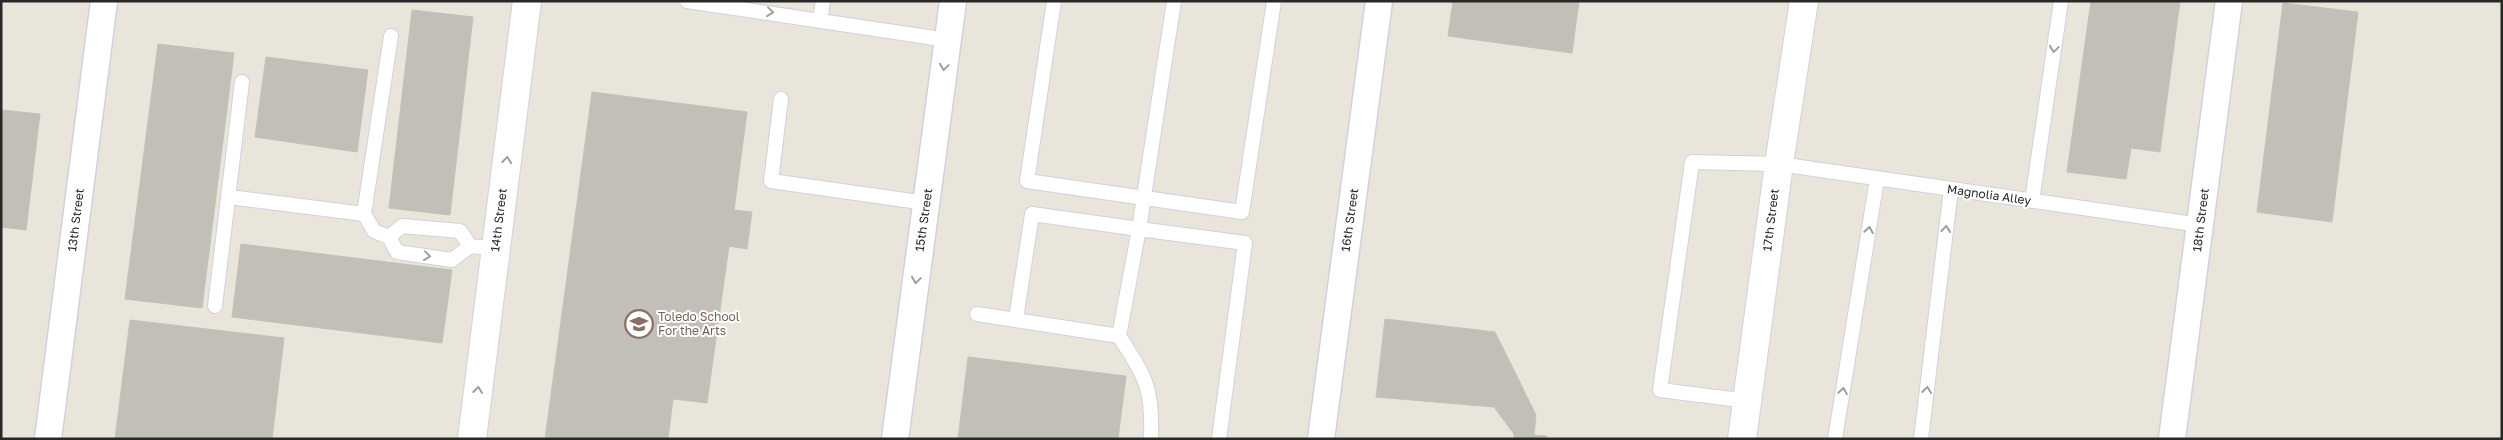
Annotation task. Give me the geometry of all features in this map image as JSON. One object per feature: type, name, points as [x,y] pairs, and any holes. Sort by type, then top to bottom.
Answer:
[{"type":"street","name":"13th Street","points":[[48,439],[104,1]]},
{"type":"street","name":"14th Street","points":[[472,439],[483,247],[527,1]]},
{"type":"street","name":"15th Street","points":[[895,439],[953,1]]},
{"type":"street","name":"16th Street","points":[[1321,439],[1379,1]]},
{"type":"street","name":"17th Street","points":[[1742,439],[1779,164],[1804,1]]},
{"type":"street","name":"18th Street","points":[[2172,439],[2229,1]]},
{"type":"lane","points":[[687,1],[734,4],[820,21],[948,40]]},
{"type":"lane","points":[[820,21],[823,1]]},
{"type":"lane","points":[[1054,1],[1028,181],[1242,212],[1274,1]]},
{"type":"lane","points":[[1151,439],[1152,409],[1145,380],[1142,371],[1119,336],[1139,229],[1142,198],[1174,1]]},
{"type":"lane","points":[[2032,201],[2061,1]]},
{"type":"lane","points":[[391,36],[364,214],[374,232],[388,237],[397,252],[452,260],[483,247]]},
{"type":"lane","points":[[215,306],[242,82]]},
{"type":"lane","points":[[781,99],[771,181],[926,203]]},
{"type":"lane","name":"Magnolia Alley","points":[[1748,401],[1660,390],[1692,162],[1779,164],[2200,225]]},
{"type":"lane","points":[[1835,439],[1877,179]]},
{"type":"lane","points":[[1921,439],[1951,189]]},
{"type":"lane","points":[[229,197],[364,214]]},
{"type":"lane","points":[[1016,319],[1032,214],[1245,243],[1219,439]]},
{"type":"lane","points":[[388,237],[402,226],[460,232],[483,247]]},
{"type":"lane","points":[[977,314],[1119,336]]},
{"type":"building","points":[[1453,1],[1579,1],[1572,53],[1448,36]]},
{"type":"building","points":[[2091,1],[2180,1],[2160,152],[2131,148],[2126,179],[2067,172]]},
{"type":"building","points":[[2283,3],[2358,12],[2332,222],[2257,212]]},
{"type":"building","points":[[412,10],[473,17],[450,215],[389,208]]},
{"type":"building","points":[[158,44],[234,53],[202,308],[125,299]]},
{"type":"building","points":[[266,57],[368,70],[357,152],[255,137]]},
{"type":"building","name":"Toledo School For the Arts","points":[[592,92],[747,112],[734,210],[752,212],[747,249],[729,246],[707,403],[673,399],[668,439],[545,439]]},
{"type":"building","points":[[1,110],[40,114],[26,230],[1,227]]},
{"type":"building","points":[[241,244],[452,270],[442,343],[232,317]]},
{"type":"building","points":[[1385,319],[1495,332],[1536,415],[1534,435],[1547,436],[1546,439],[1514,439],[1514,434],[1494,407],[1376,397]]},
{"type":"building","points":[[130,320],[284,338],[272,439],[115,439]]},
{"type":"building","points":[[968,357],[1126,376],[1118,439],[958,439]]},
{"type":"place","name":"Toledo School For the Arts","points":[[639,324]]}]
